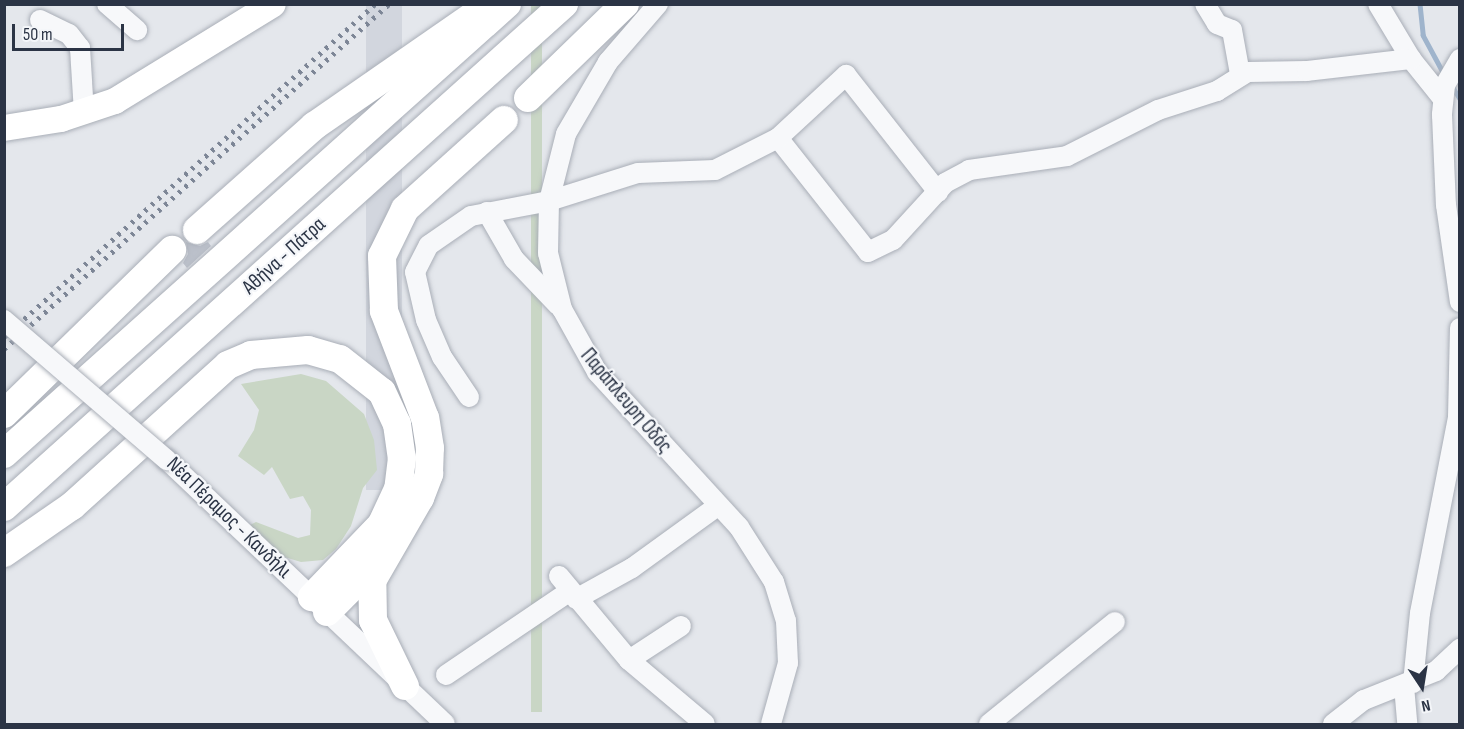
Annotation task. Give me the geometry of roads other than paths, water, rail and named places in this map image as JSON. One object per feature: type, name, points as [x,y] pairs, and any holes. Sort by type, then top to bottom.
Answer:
[{"type":"highway","points":[[197,230],[314,126],[457,25],[494,4]]},
{"type":"highway","name":"Αθήνα - Πάτρα","points":[[4,454],[507,4]]},
{"type":"highway","name":"Αθήνα - Πάτρα","points":[[4,507],[564,4]]},
{"type":"highway","points":[[528,98],[625,4]]},
{"type":"highway","points":[[405,686],[373,620],[372,581],[385,554],[420,498],[431,460],[425,418],[384,310],[380,281],[384,246],[393,225],[418,194],[504,120]]},
{"type":"highway","points":[[4,414],[172,250]]},
{"type":"highway","points":[[4,553],[72,507],[228,365],[260,354],[308,350],[340,358],[382,393],[397,424],[402,458],[398,489],[381,525],[319,605]]},
{"type":"highway","points":[[319,605],[385,554]]},
{"type":"main road","points":[[4,128],[84,113],[136,90],[273,4]]},
{"type":"street","points":[[107,4],[137,30]]},
{"type":"street","name":"Παράπλευρη Οδός","points":[[658,4],[608,62],[575,114],[558,156],[549,201],[548,253],[562,309],[582,350],[615,395],[719,505],[765,565],[786,621],[788,663],[771,724]]},
{"type":"street","points":[[1205,4],[1216,24],[1232,30],[1240,74]]},
{"type":"street","points":[[1378,4],[1411,59],[1443,99]]},
{"type":"street","points":[[40,20],[69,34],[80,48],[84,113]]},
{"type":"street","points":[[778,138],[868,252],[893,240],[945,183],[969,170],[1067,156],[1158,110],[1217,91],[1240,74],[1411,59]]},
{"type":"street","points":[[1458,64],[1443,99],[1446,205],[1460,302]]},
{"type":"street","points":[[469,398],[442,357],[426,320],[415,272],[420,257],[447,229],[487,212],[549,201],[638,173],[715,170],[778,138],[842,76],[851,77],[938,192]]},
{"type":"street","points":[[487,212],[514,259],[562,309]]},
{"type":"street","name":"Νέα Πέραμος - Κανδήλι","points":[[4,320],[168,460],[445,724]]},
{"type":"street","points":[[1407,724],[1408,685],[1458,417],[1460,328]]},
{"type":"street","points":[[446,675],[568,589],[633,568],[719,505]]},
{"type":"street","points":[[568,589],[629,660],[705,724]]},
{"type":"street","points":[[989,724],[1115,621]]},
{"type":"street","points":[[629,660],[681,626]]},
{"type":"street","points":[[1333,724],[1364,699],[1408,685],[1436,671],[1460,649]]},
{"type":"waterway","points":[[1420,4],[1423,35],[1444,74]]},
{"type":"waterway","points":[[1452,86],[1460,99]]},
{"type":"railway","points":[[4,337],[375,4]]},
{"type":"railway","points":[[4,349],[389,4]]}]
